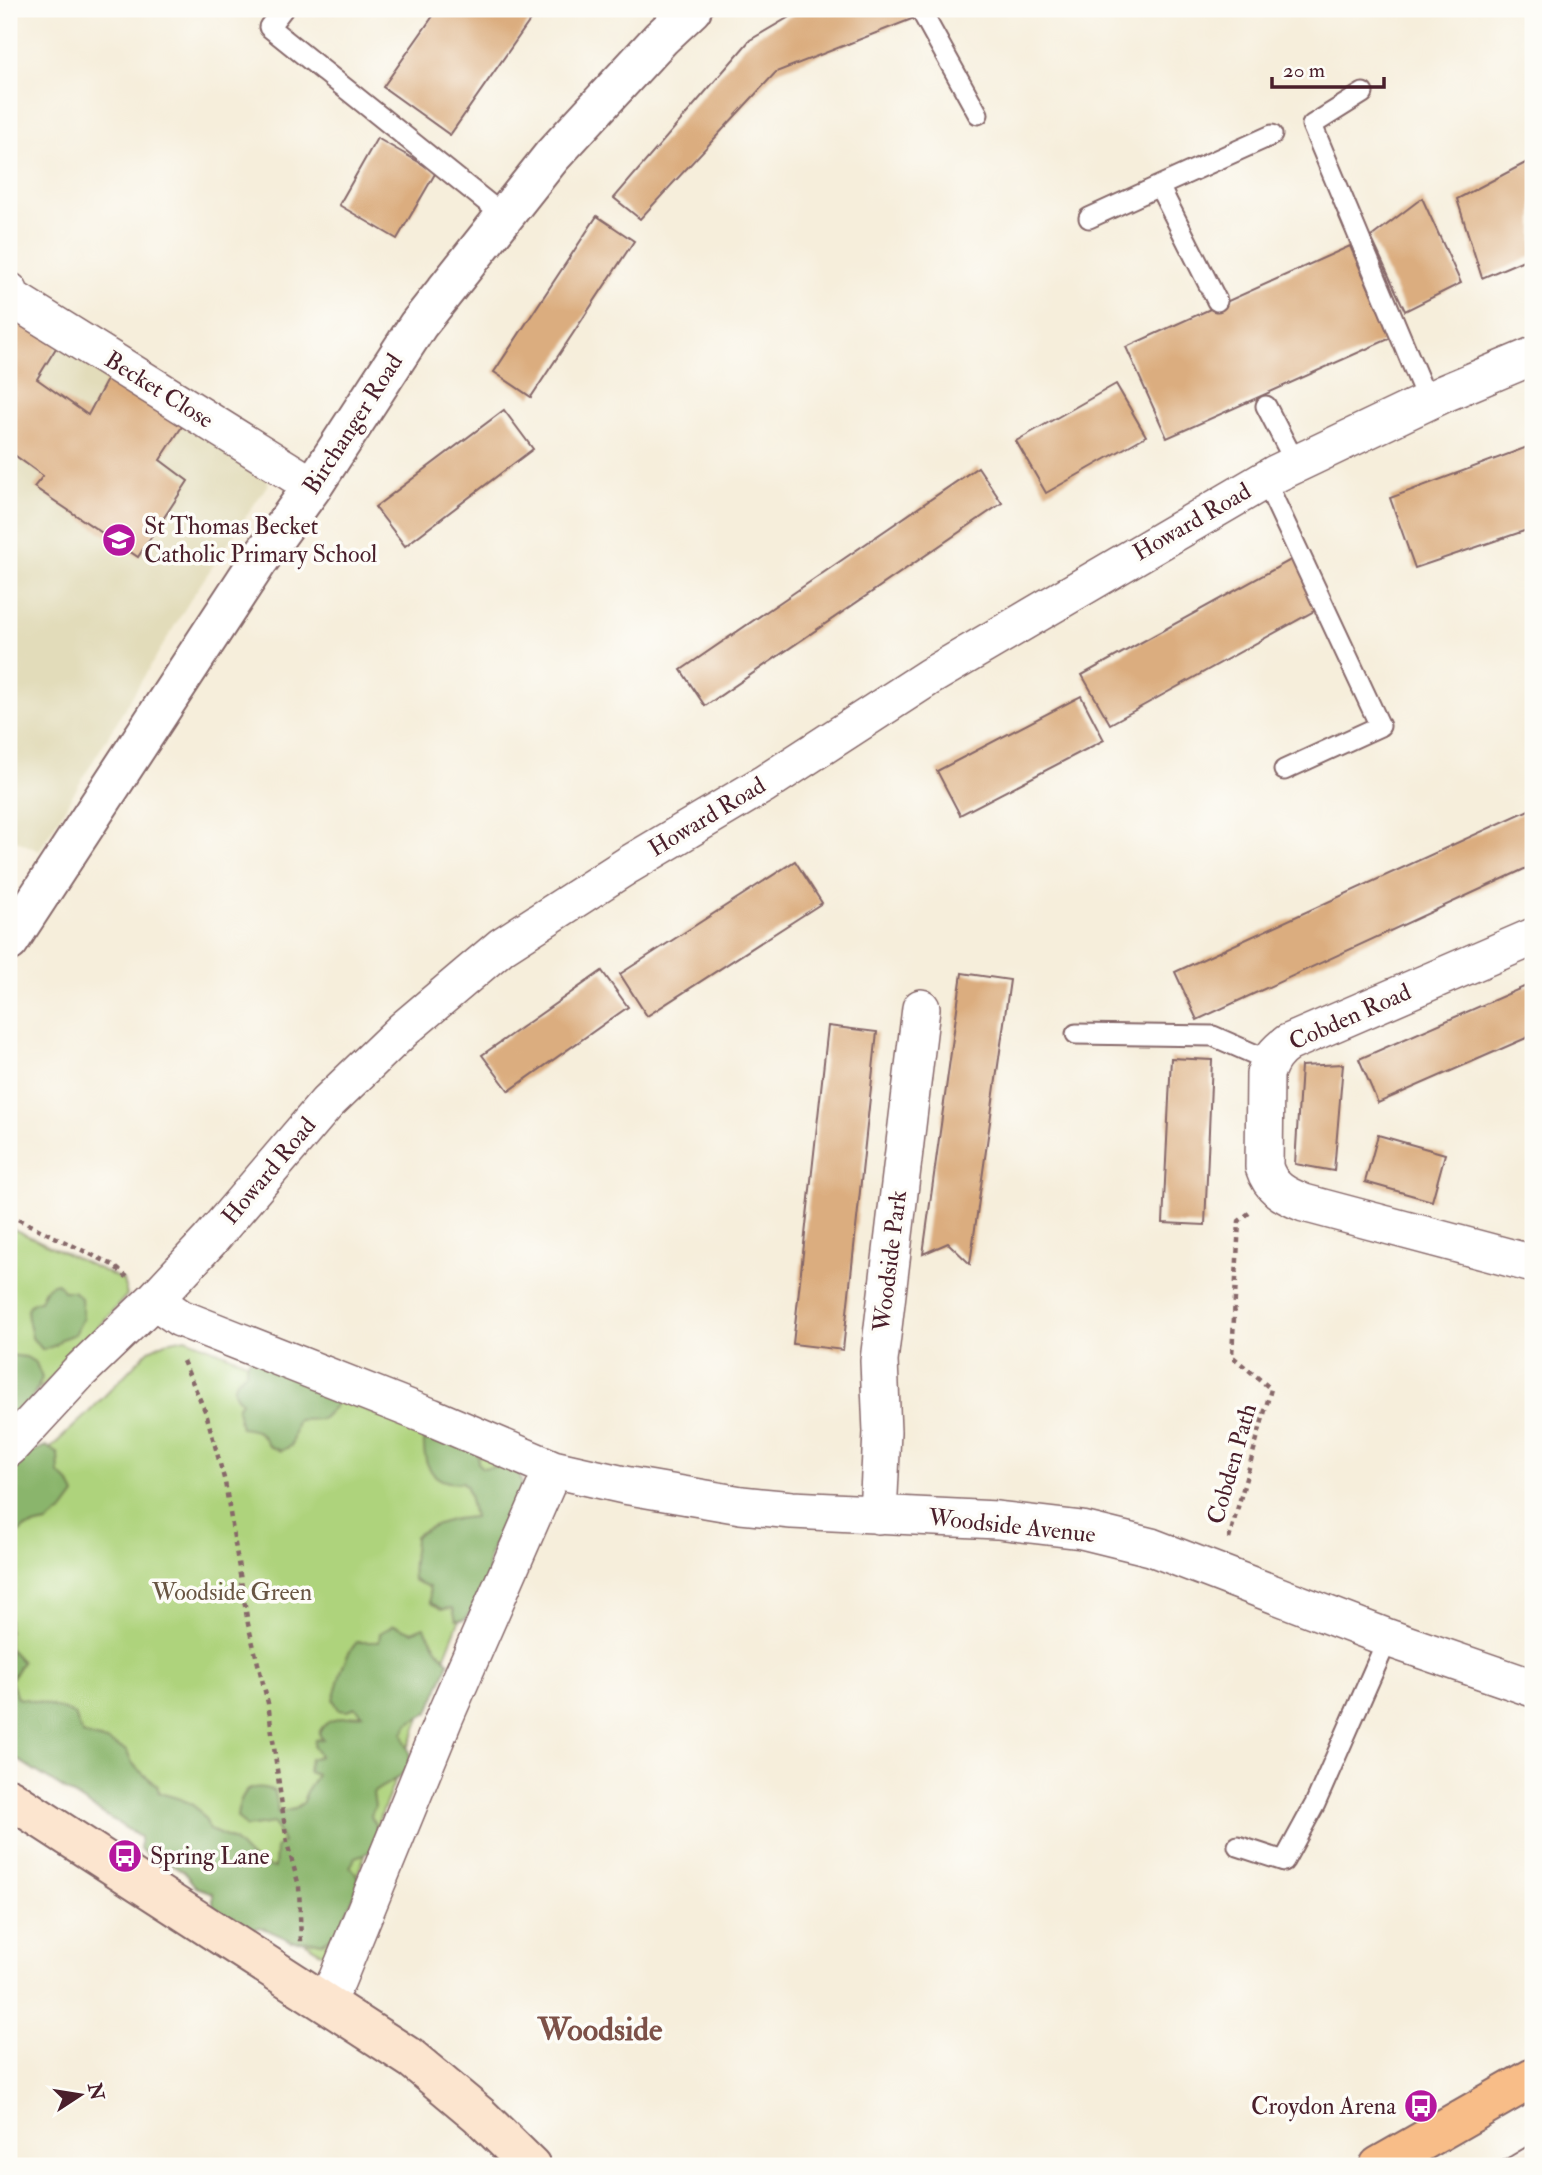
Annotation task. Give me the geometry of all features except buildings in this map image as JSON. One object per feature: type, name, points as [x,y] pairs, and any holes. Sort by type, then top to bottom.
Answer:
[{"type":"main road","points":[[9,1798],[331,1991],[444,2084],[531,2166]]},
{"type":"main road","points":[[1379,2166],[1533,2078]]},
{"type":"street","name":"Birchanger Road","points":[[9,942],[257,563],[313,486],[418,325],[552,156],[661,38],[692,9]]},
{"type":"street","name":"Becket Close","points":[[9,291],[10,297],[313,486]]},
{"type":"street","name":"Howard Road","points":[[9,1448],[80,1371],[167,1309],[210,1240],[327,1103],[404,1029],[502,946],[628,865],[764,784],[929,677],[1280,472],[1533,356]]},
{"type":"street","name":"Cobden Road","points":[[1277,1190],[1269,1182],[1264,1167],[1265,1074],[1270,1060],[1278,1050],[1288,1043],[1533,937]]},
{"type":"street","name":"Woodside Park","points":[[878,1515],[882,1432],[879,1361],[921,1008]]},
{"type":"street","points":[[1277,1190],[1304,1203],[1533,1264]]},
{"type":"street","points":[[167,1309],[431,1416],[553,1469],[445,1716],[331,1991]]},
{"type":"street","name":"Woodside Avenue","points":[[553,1469],[624,1485],[741,1505],[997,1520],[1082,1530],[1151,1547],[1388,1638],[1533,1688]]},
{"type":"lane","points":[[283,9],[269,27],[504,216]]},
{"type":"lane","points":[[920,9],[978,114]]},
{"type":"lane","points":[[1363,93],[1312,125],[1428,402]]},
{"type":"lane","points":[[1089,218],[1272,135]]},
{"type":"lane","points":[[1159,186],[1217,301]]},
{"type":"lane","points":[[1266,406],[1280,472],[1380,726],[1284,770]]},
{"type":"lane","points":[[1076,1034],[1213,1036],[1270,1060]]},
{"type":"lane","points":[[1238,1846],[1284,1861],[1315,1804],[1388,1638]]},
{"type":"path","name":"Cobden Path","points":[[1220,1572],[1271,1390],[1232,1356],[1239,1221],[1277,1190]]},
{"type":"path","points":[[9,1215],[113,1265],[167,1309],[173,1343],[206,1413],[225,1482],[248,1624],[268,1703],[287,1843],[299,1886],[302,1955],[331,1991]]},
{"type":"shaded area","name":"St Thomas Becket Catholic Primary School","points":[[9,299],[263,464],[268,484],[192,597],[39,851],[9,837]]},
{"type":"green space","points":[[9,1227],[123,1280],[127,1295],[54,1376],[9,1417]]},
{"type":"green space","points":[[58,1283],[63,1291],[73,1291],[81,1298],[83,1318],[75,1334],[43,1350],[32,1338],[28,1310],[33,1303],[40,1301],[48,1286]]},
{"type":"green space","name":"Woodside Green","points":[[186,1338],[502,1464],[510,1494],[325,1955],[9,1754],[9,1487],[87,1414],[149,1350],[166,1342]]},
{"type":"green space","points":[[9,1355],[26,1357],[36,1363],[42,1378],[28,1406],[18,1415],[9,1412]]},
{"type":"green space","points":[[253,1355],[335,1388],[335,1406],[322,1419],[297,1420],[291,1446],[281,1451],[268,1446],[258,1432],[241,1428],[237,1409],[241,1401],[234,1386],[246,1372],[246,1364]]},
{"type":"green space","points":[[441,1434],[477,1447],[478,1463],[482,1468],[513,1464],[519,1472],[522,1485],[490,1553],[485,1586],[464,1620],[456,1620],[453,1608],[442,1609],[431,1603],[429,1587],[413,1580],[415,1536],[443,1522],[474,1517],[467,1487],[463,1482],[438,1478],[429,1467],[424,1441]]},
{"type":"green space","points":[[46,1446],[58,1454],[59,1474],[70,1483],[75,1495],[64,1510],[47,1523],[24,1528],[9,1543],[9,1466],[19,1457]]},
{"type":"green space","points":[[394,1625],[412,1632],[424,1627],[449,1663],[429,1712],[409,1723],[403,1733],[410,1755],[407,1769],[373,1793],[375,1806],[371,1816],[379,1834],[370,1852],[356,1857],[350,1867],[361,1881],[343,1921],[333,1936],[323,1942],[292,1941],[261,1927],[244,1932],[234,1917],[220,1922],[213,1914],[213,1893],[196,1887],[183,1871],[170,1863],[162,1865],[140,1849],[140,1837],[9,1754],[9,1648],[22,1662],[11,1680],[17,1698],[46,1704],[75,1715],[82,1734],[127,1751],[135,1766],[157,1785],[159,1793],[190,1804],[201,1813],[210,1830],[233,1841],[256,1862],[275,1868],[276,1848],[283,1842],[274,1823],[246,1827],[237,1817],[243,1795],[252,1788],[259,1787],[275,1791],[278,1813],[294,1809],[304,1802],[305,1793],[317,1775],[308,1772],[310,1759],[320,1756],[314,1746],[315,1740],[323,1739],[319,1734],[322,1728],[336,1719],[362,1714],[355,1707],[348,1711],[339,1710],[333,1699],[348,1655],[357,1642],[379,1642],[380,1633]]},
{"type":"place","name":"St Thomas Becket Catholic Primary School","points":[[119,540]]},
{"type":"place","name":"Spring Lane","points":[[125,1856]]},
{"type":"place","name":"Croydon Arena","points":[[1421,2106]]},
{"type":"district","name":"Woodside","points":[[600,2030]]}]
